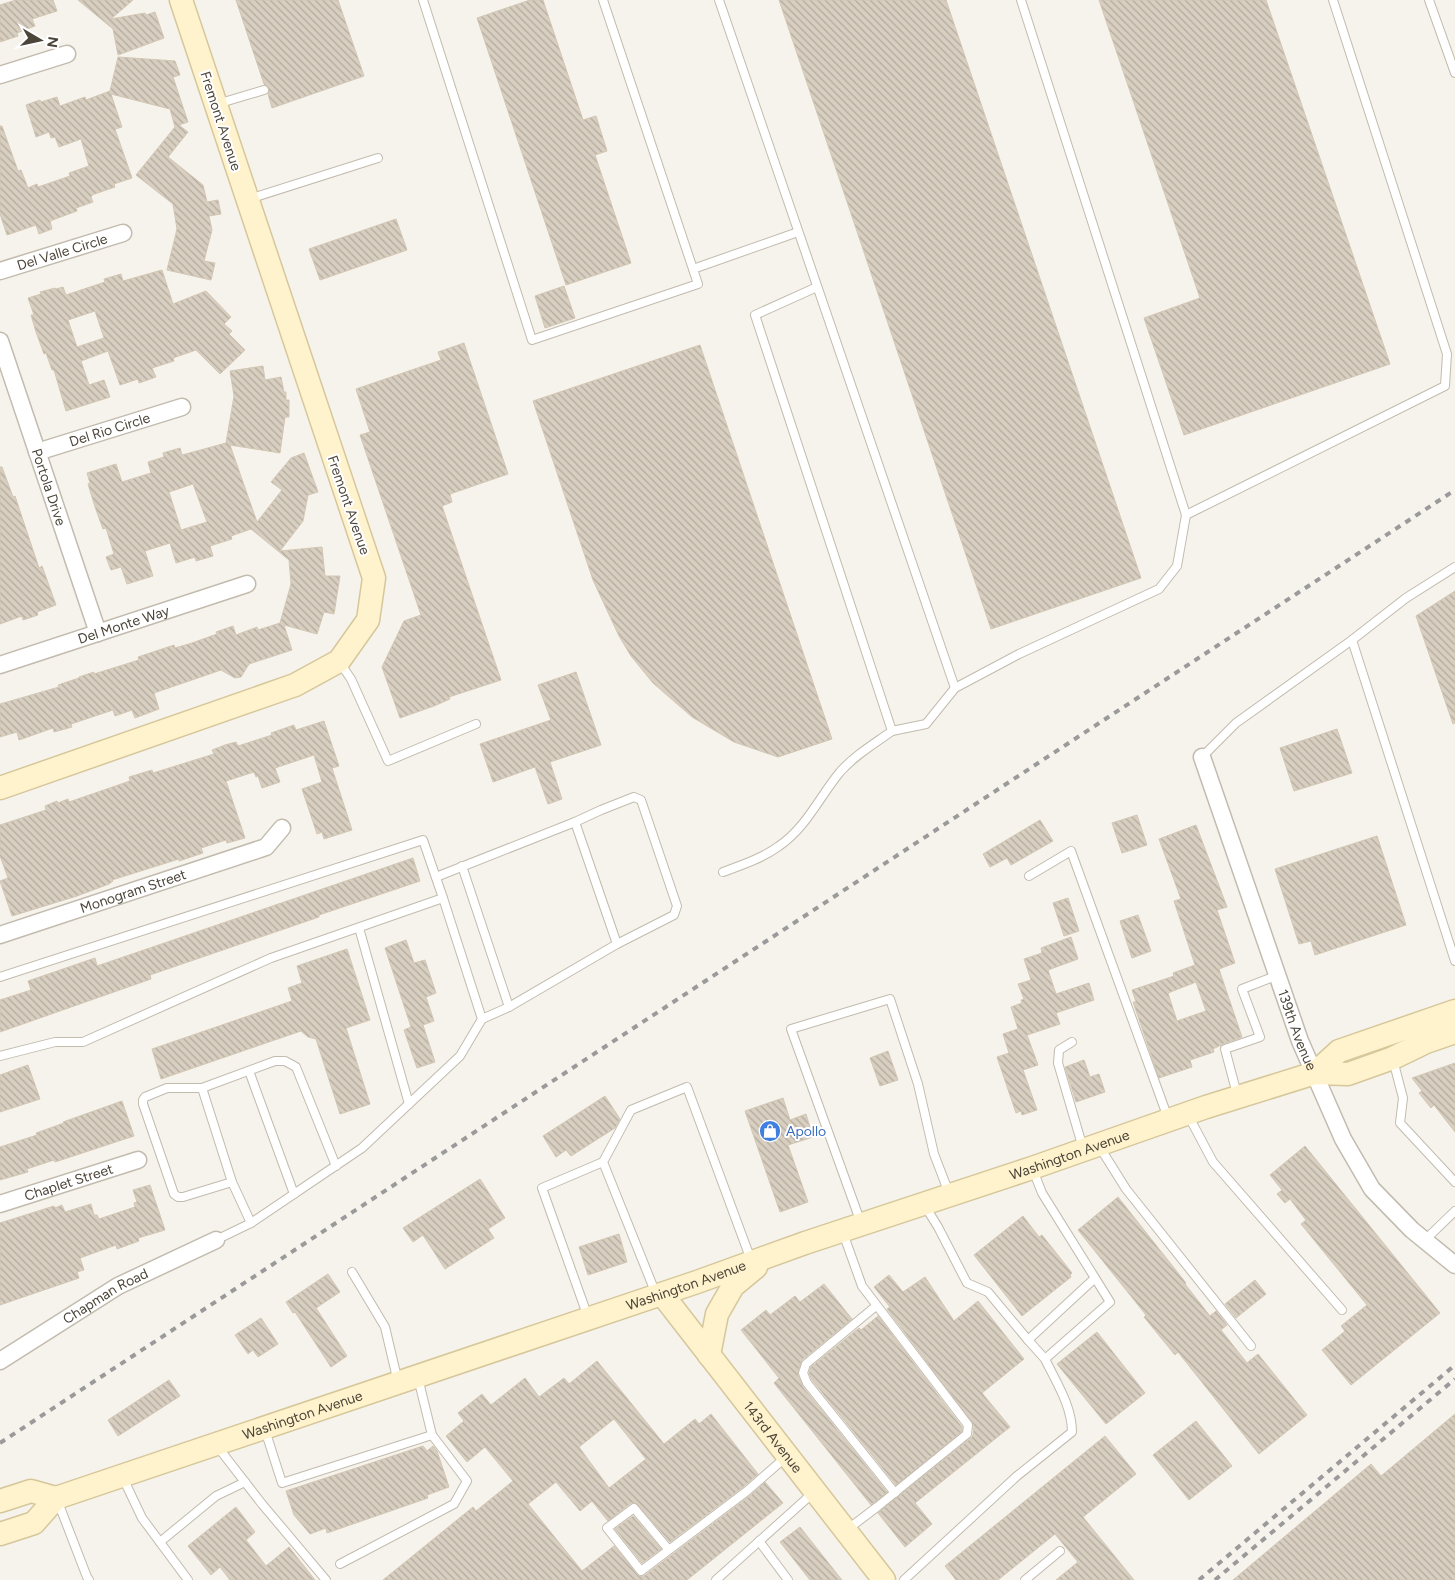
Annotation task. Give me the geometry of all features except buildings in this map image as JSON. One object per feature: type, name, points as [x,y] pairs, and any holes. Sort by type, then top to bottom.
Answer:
[{"type":"main road","name":"Fremont Avenue","points":[[0,788],[295,685],[339,661],[368,620],[374,578],[181,0]]},
{"type":"main road","name":"Washington Avenue","points":[[1315,1072],[1339,1051],[1455,1012]]},
{"type":"main road","name":"Washington Avenue","points":[[56,1498],[1238,1097],[1315,1072],[1348,1074],[1392,1058],[1429,1036],[1455,1032]]},
{"type":"main road","points":[[709,1355],[717,1314],[733,1286],[761,1259]]},
{"type":"main road","name":"143rd Avenue","points":[[659,1295],[709,1355],[884,1580]]},
{"type":"main road","points":[[0,1501],[31,1491],[56,1498],[34,1523],[0,1534]]},
{"type":"street","points":[[0,75],[67,54]]},
{"type":"street","name":"Del Valle Circle","points":[[0,271],[123,232]]},
{"type":"street","name":"Portola Drive","points":[[0,341],[98,633]]},
{"type":"street","name":"Del Rio Circle","points":[[37,452],[182,407]]},
{"type":"street","name":"Del Monte Way","points":[[0,665],[247,584]]},
{"type":"street","name":"139th Avenue","points":[[1202,757],[1300,1041],[1343,1139],[1372,1189],[1412,1230],[1455,1265]]},
{"type":"street","name":"Monogram Street","points":[[0,935],[266,847],[282,828]]},
{"type":"street","name":"Chaplet Street","points":[[0,1204],[138,1160]]},
{"type":"street","name":"Chapman Road","points":[[0,1361],[118,1286],[216,1240]]},
{"type":"lane","points":[[423,0],[532,340],[698,284],[603,0]]},
{"type":"lane","points":[[719,0],[955,688]]},
{"type":"lane","points":[[724,872],[780,846],[801,825],[840,772],[852,759],[892,731],[926,724],[955,688],[1018,654],[1159,589],[1178,566],[1186,515],[1021,0]]},
{"type":"lane","points":[[1186,515],[1445,386],[1447,354],[1333,0]]},
{"type":"lane","points":[[1429,0],[1455,73]]},
{"type":"lane","points":[[216,104],[264,90]]},
{"type":"lane","points":[[247,200],[378,158]]},
{"type":"lane","points":[[693,269],[798,232]]},
{"type":"lane","points":[[817,287],[755,316],[892,731]]},
{"type":"lane","points":[[1202,757],[1236,723],[1352,640],[1406,598],[1455,567]]},
{"type":"lane","points":[[1352,640],[1454,951],[1455,960]]},
{"type":"lane","points":[[339,661],[351,679],[388,760],[476,724]]},
{"type":"lane","points":[[216,1240],[251,1223],[362,1148],[460,1056],[482,1019],[510,1007],[617,944],[674,915],[677,906],[642,800],[634,797],[436,877]]},
{"type":"lane","points":[[575,822],[617,944]]},
{"type":"lane","points":[[0,977],[423,840],[482,1019]]},
{"type":"lane","points":[[1028,876],[1071,851],[1178,1117],[1213,1162],[1342,1310]]},
{"type":"lane","points":[[462,866],[510,1007]]},
{"type":"lane","points":[[0,1056],[55,1042],[83,1042],[271,958],[443,898]]},
{"type":"lane","points":[[359,928],[409,1104]]},
{"type":"lane","points":[[1238,1097],[1225,1049],[1260,1037],[1242,989],[1278,975]]},
{"type":"lane","points":[[846,1530],[967,1434],[968,1425],[862,1286],[852,1228],[791,1029],[890,998],[918,1084],[934,1154],[950,1195]]},
{"type":"lane","points":[[1072,1042],[1059,1050],[1058,1063],[1091,1147],[1251,1346]]},
{"type":"lane","points":[[1392,1058],[1403,1098],[1400,1123],[1455,1182]]},
{"type":"lane","points":[[232,1182],[183,1197],[178,1197],[174,1194],[143,1104],[145,1097],[167,1088],[202,1088],[274,1061],[285,1061],[296,1067],[336,1166]]},
{"type":"lane","points":[[249,1070],[294,1194]]},
{"type":"lane","points":[[588,1319],[542,1188],[603,1162],[631,1110],[687,1087],[761,1259]]},
{"type":"lane","points":[[202,1088],[232,1182],[251,1223]]},
{"type":"lane","points":[[603,1162],[659,1295]]},
{"type":"lane","points":[[1032,1168],[1042,1193],[1110,1302],[1045,1359]]},
{"type":"lane","points":[[904,1580],[1017,1476],[1072,1432],[1072,1420],[1045,1359],[988,1292],[967,1283],[924,1204]]},
{"type":"lane","points":[[1425,1240],[1455,1211]]},
{"type":"lane","points":[[340,1564],[454,1504],[467,1481],[432,1435],[385,1327],[352,1272]]},
{"type":"lane","points":[[1028,1340],[1094,1278]]},
{"type":"lane","points":[[876,1306],[806,1364],[803,1373],[807,1383],[895,1493]]},
{"type":"lane","points":[[265,1428],[282,1483],[432,1435]]},
{"type":"lane","points":[[216,1444],[326,1580]]},
{"type":"lane","points":[[669,1550],[634,1508],[607,1528],[641,1571],[669,1550],[746,1490],[788,1456]]},
{"type":"lane","points":[[122,1476],[142,1518],[188,1580]]},
{"type":"lane","points":[[160,1542],[216,1496],[245,1482]]},
{"type":"lane","points":[[716,1580],[815,1490]]},
{"type":"lane","points":[[56,1498],[87,1577],[90,1580]]},
{"type":"lane","points":[[759,1541],[788,1580]]},
{"type":"lane","points":[[1025,1580],[1060,1551]]},
{"type":"railway","points":[[0,1443],[1455,490]]},
{"type":"railway","points":[[1199,1580],[1455,1365]]},
{"type":"railway","points":[[1215,1580],[1455,1379]]},
{"type":"place","name":"Apollo","points":[[770,1131]]}]
